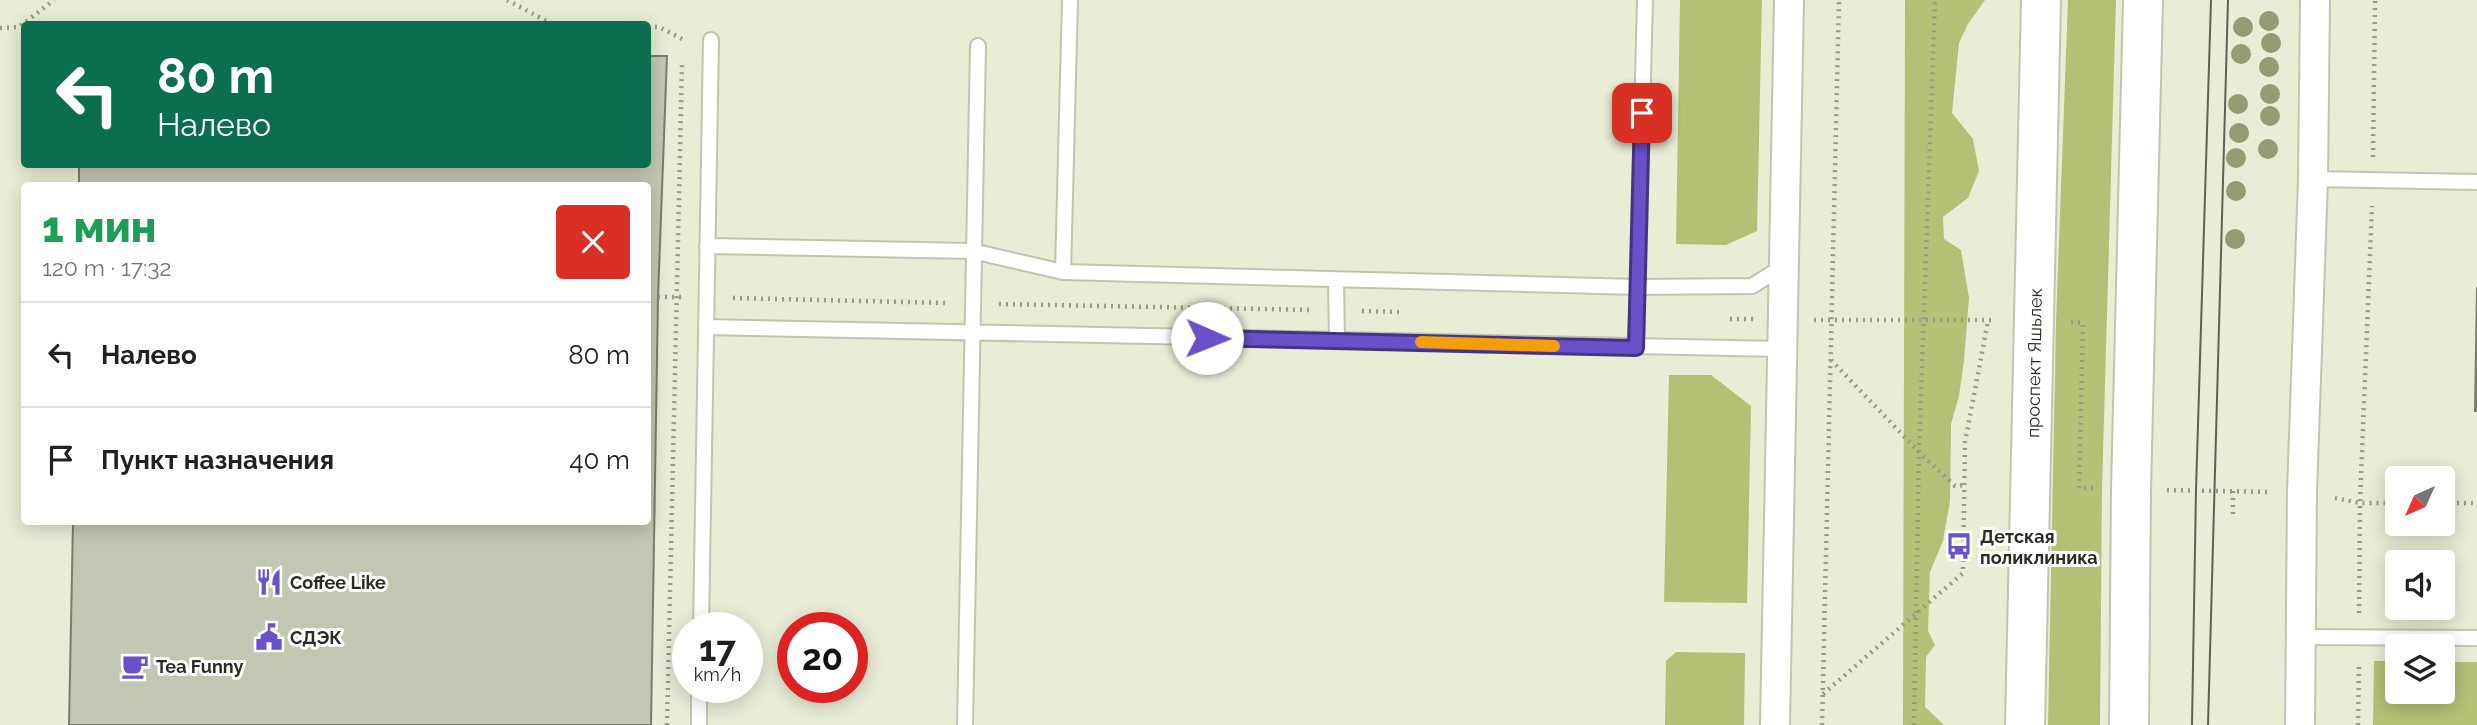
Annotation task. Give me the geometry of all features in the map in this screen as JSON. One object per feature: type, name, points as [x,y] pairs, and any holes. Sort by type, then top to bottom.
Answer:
[{"type":"main road","name":"проспект Яшьлек","points":[[2025,725],[2040,0]]},
{"type":"main road","points":[[2129,725],[2131,490],[2143,0]]},
{"type":"street","points":[[1775,725],[1789,0]]},
{"type":"street","points":[[2300,725],[2302,492],[2313,179],[2315,0]]},
{"type":"lane","points":[[1063,272],[1070,0]]},
{"type":"lane","points":[[1636,348],[1645,0]]},
{"type":"lane","points":[[701,612],[705,298],[712,40]]},
{"type":"lane","points":[[965,725],[978,46]]},
{"type":"lane","points":[[2313,179],[2477,182]]},
{"type":"lane","points":[[707,246],[972,251],[1063,272],[1637,288],[1752,286],[1784,266]]},
{"type":"lane","points":[[1336,280],[1337,340]]},
{"type":"lane","points":[[706,327],[1783,349]]},
{"type":"lane","points":[[2301,637],[2477,638]]},
{"type":"lane","points":[[699,703],[699,725]]},
{"type":"path","points":[[27,21],[54,0]]},
{"type":"path","points":[[507,0],[546,21]]},
{"type":"path","points":[[1822,725],[1839,0]]},
{"type":"path","points":[[1914,725],[1923,320],[1936,0]]},
{"type":"path","points":[[2373,165],[2375,0]]},
{"type":"path","points":[[0,28],[21,25]]},
{"type":"path","points":[[651,27],[659,27],[682,41],[712,40]]},
{"type":"path","points":[[667,725],[682,55]]},
{"type":"path","points":[[2359,621],[2360,503],[2372,195]]},
{"type":"path","points":[[658,297],[1405,312]]},
{"type":"path","points":[[1729,319],[1995,320]]},
{"type":"path","points":[[1823,695],[1963,573],[1965,442],[1988,321]]},
{"type":"path","points":[[2070,322],[2083,323],[2079,488],[2102,489]]},
{"type":"path","points":[[1831,360],[1955,486],[1966,485]]},
{"type":"path","points":[[2233,491],[2233,514]]},
{"type":"path","points":[[2455,503],[2477,503]]},
{"type":"path","points":[[2358,650],[2358,725]]},
{"type":"green space","points":[[1680,0],[1762,0],[1757,231],[1726,245],[1676,244]]},
{"type":"green space","points":[[1905,0],[1985,0],[1968,24],[1959,43],[1952,113],[1973,139],[1979,171],[1968,198],[1943,217],[1944,239],[1961,250],[1969,298],[1959,396],[1951,424],[1950,501],[1943,541],[1930,572],[1928,631],[1935,645],[1926,657],[1925,707],[1944,725],[1903,725]]},
{"type":"green space","points":[[2068,0],[2116,0],[2102,489],[2100,725],[2048,725],[2056,322]]},
{"type":"green space","points":[[1669,375],[1711,375],[1751,406],[1747,603],[1664,602]]},
{"type":"green space","points":[[1676,652],[1745,653],[1744,725],[1665,725],[1666,661]]},
{"type":"green space","points":[[2374,661],[2385,661],[2385,704],[2455,704],[2455,662],[2477,662],[2477,725],[2373,725]]},
{"type":"building","points":[[651,56],[667,56],[658,297],[651,725],[69,725],[73,525],[651,525],[651,182],[79,182],[79,168],[651,168]]},
{"type":"building","points":[[2477,287],[2477,411],[2475,411]]},
{"type":"tram line","points":[[2192,725],[2196,490],[2211,0]]},
{"type":"tram line","points":[[2208,725],[2228,0]]},
{"type":"slow traffic","points":[[1421,342],[1554,346]]},
{"type":"place","name":"Детская поликлиника","points":[[1959,546]]},
{"type":"place","name":"Coffee Like","points":[[269,582]]},
{"type":"place","name":"СДЭК","points":[[269,637]]},
{"type":"place","name":"Tea Funny","points":[[135,666]]},
{"type":"route","points":[[1207,338],[1636,348],[1642,113]]}]
